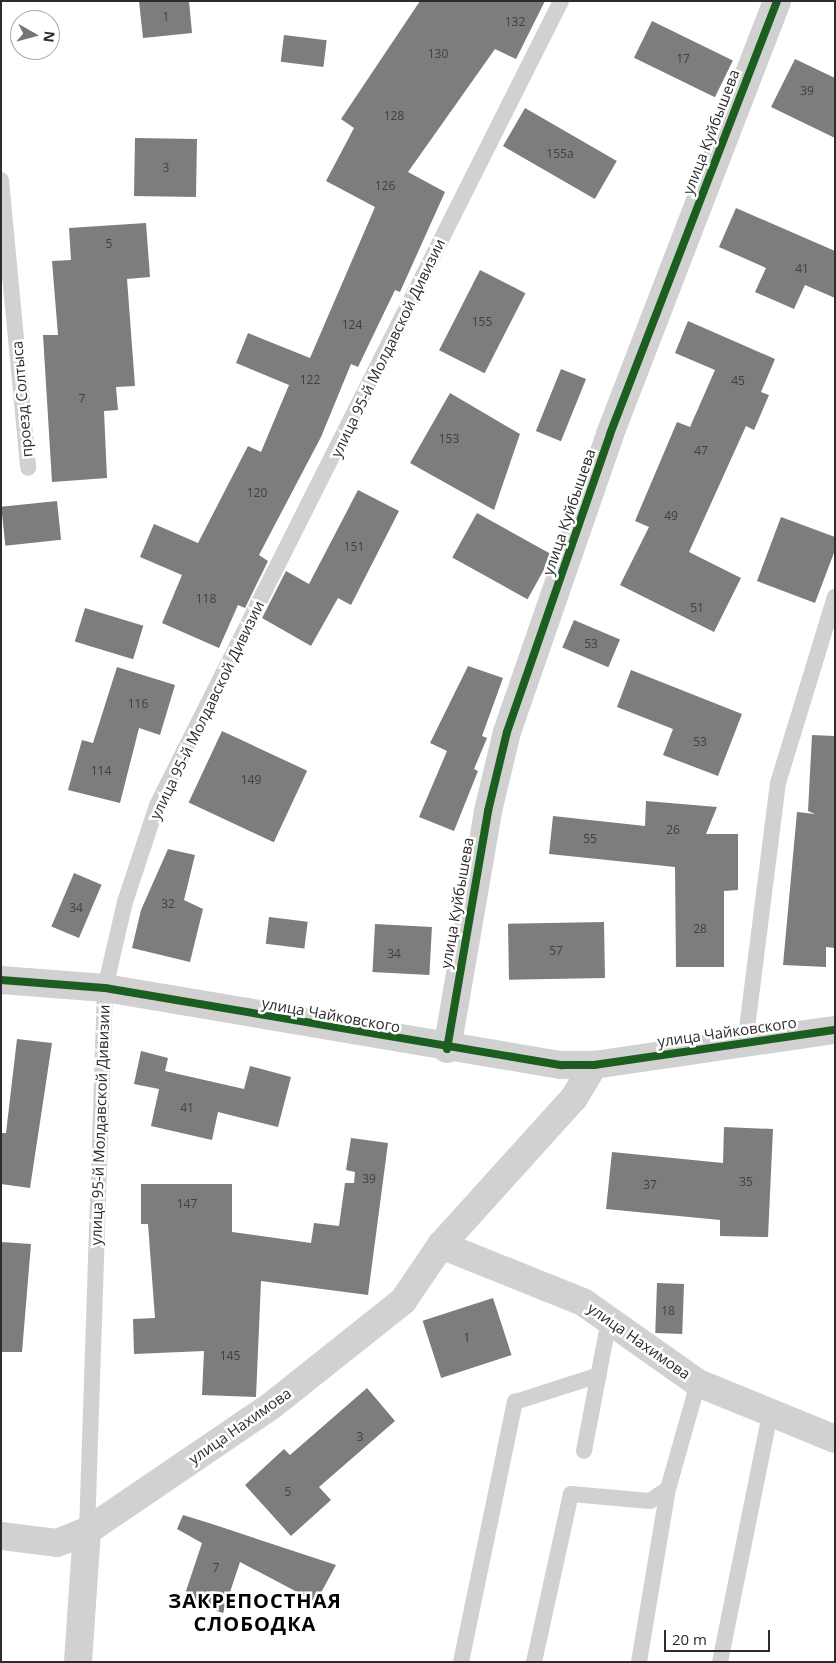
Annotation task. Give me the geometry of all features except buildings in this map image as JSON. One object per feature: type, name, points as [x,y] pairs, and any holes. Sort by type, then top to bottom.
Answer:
[{"type":"street","name":"улица Куйбышева","points":[[446,1049],[486,821],[507,732],[610,434],[777,1]]},
{"type":"street","name":"улица Чайковского","points":[[1,980],[104,988],[446,1049],[562,1065],[594,1065],[835,1030]]},
{"type":"street","name":"улица Нахимова","points":[[1,1536],[56,1543],[87,1531],[271,1406],[402,1301],[441,1245],[574,1098],[594,1065]]},
{"type":"street","name":"улица Нахимова","points":[[441,1245],[583,1302],[698,1383],[835,1439]]},
{"type":"street","name":"улица 95-й Молдавской Дивизии","points":[[78,1662],[87,1531]]},
{"type":"lane","name":"улица 95-й Молдавской Дивизии","points":[[87,1531],[104,988],[125,902],[157,805],[561,1]]},
{"type":"lane","name":"проезд Солтыса","points":[[1,180],[28,468]]},
{"type":"lane","points":[[745,1044],[778,783],[835,597]]},
{"type":"lane","points":[[584,1451],[609,1320]]},
{"type":"lane","points":[[461,1662],[515,1402],[599,1375]]},
{"type":"lane","points":[[639,1662],[668,1489],[698,1383]]},
{"type":"lane","points":[[720,1662],[770,1414]]},
{"type":"lane","points":[[534,1662],[571,1494],[650,1501],[668,1489]]},
{"type":"cycle path","points":[[447,1049],[488,811],[507,732],[610,434],[777,1]]},
{"type":"cycle path","points":[[1,980],[105,988],[562,1065],[594,1065],[835,1030]]},
{"type":"district","name":"ЗАКРЕПОСТНАЯ СЛОБОДКА","points":[[255,1612]]}]
